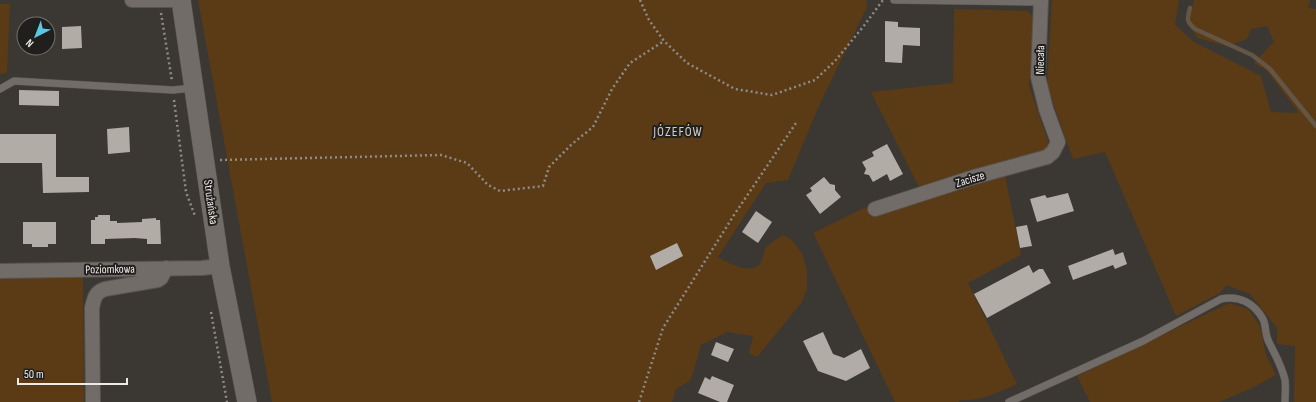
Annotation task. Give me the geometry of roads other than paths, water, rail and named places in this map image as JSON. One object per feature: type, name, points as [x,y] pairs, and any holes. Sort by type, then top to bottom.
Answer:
[{"type":"main road","name":"Strużańska","points":[[181,0],[220,266],[247,402]]},
{"type":"street","points":[[132,0],[181,0]]},
{"type":"street","name":"Niecała","points":[[1041,1],[1038,77],[1046,109],[1058,142]]},
{"type":"street","name":"Zacisze","points":[[875,209],[974,177],[1047,157],[1053,152],[1058,142]]},
{"type":"street","name":"Poziomkowa","points":[[0,271],[220,266]]},
{"type":"street","points":[[93,402],[92,308],[95,295],[100,290],[105,288],[158,280],[161,278],[166,268]]},
{"type":"lane","points":[[894,0],[1041,1]]},
{"type":"lane","points":[[0,89],[14,81],[173,90],[194,88]]},
{"type":"lane","points":[[1009,402],[1143,341],[1221,299],[1228,297],[1243,299],[1253,305],[1264,320],[1267,337],[1283,373],[1285,382],[1285,402]]},
{"type":"waterway","points":[[1190,8],[1188,20],[1195,29],[1252,55],[1270,69],[1316,126]]},
{"type":"district","name":"JÓZEFÓW","points":[[678,131]]}]
